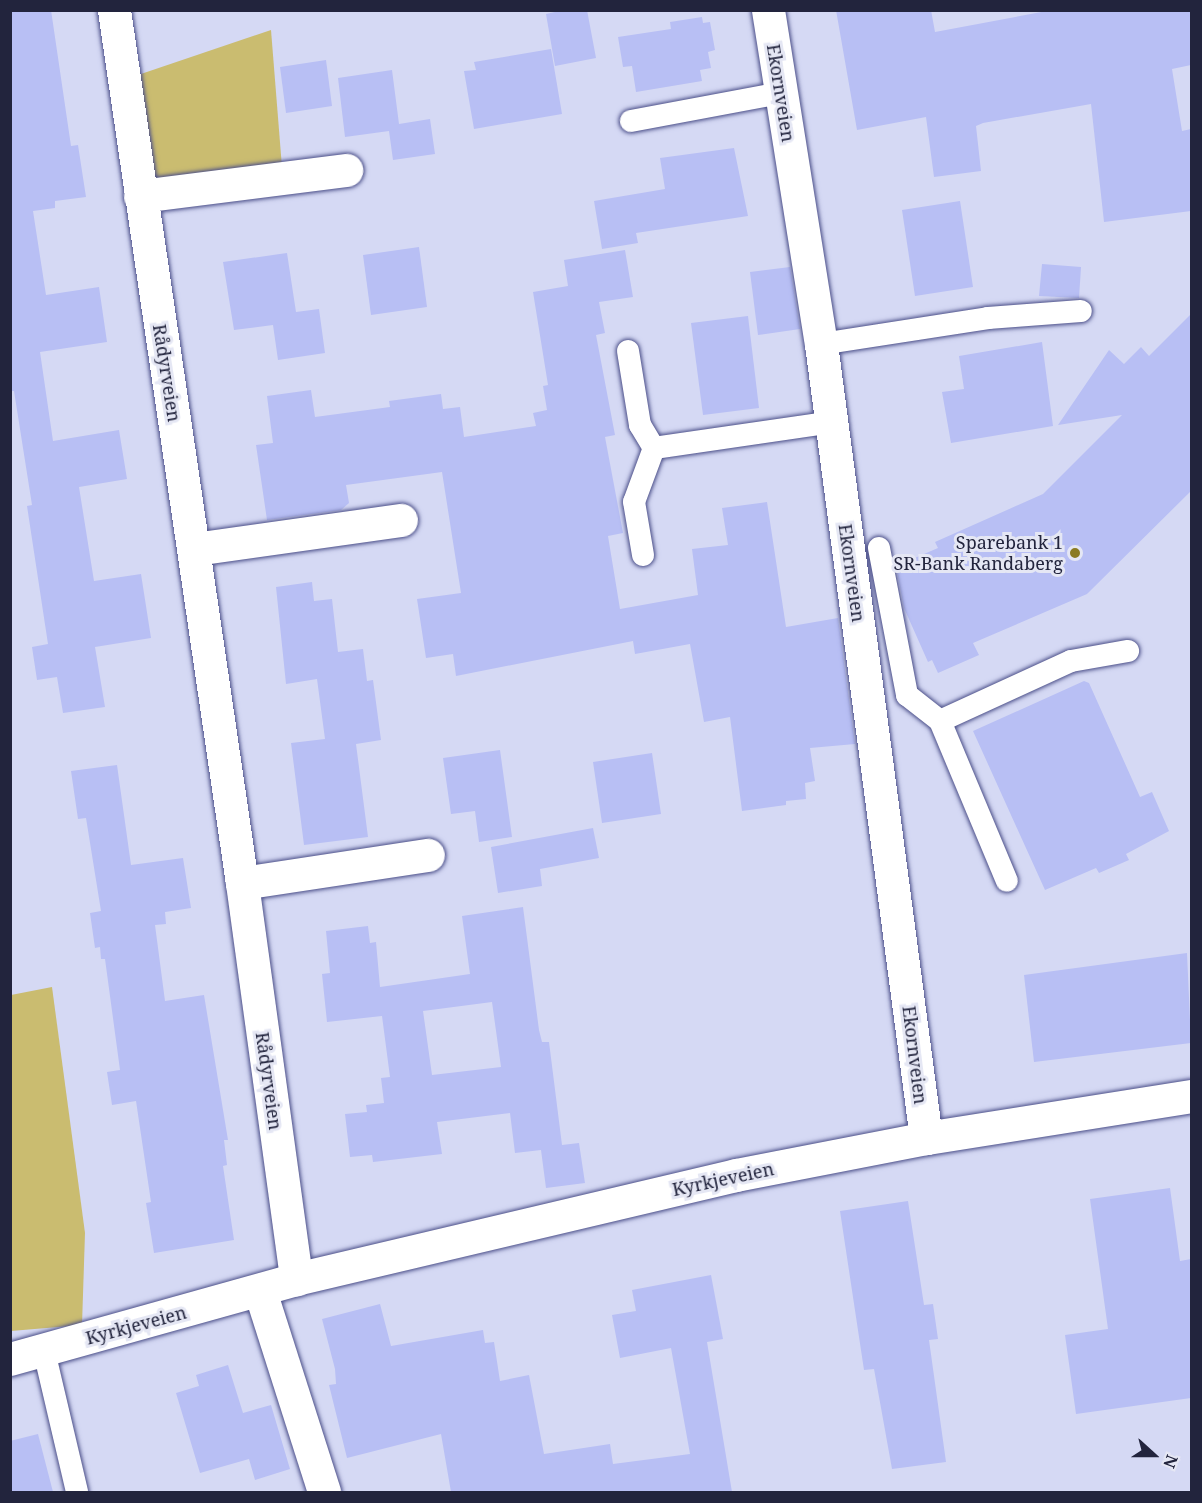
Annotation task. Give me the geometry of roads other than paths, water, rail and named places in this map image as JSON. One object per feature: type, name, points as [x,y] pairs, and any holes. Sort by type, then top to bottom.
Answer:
[{"type":"street","name":"Rådyrveien","points":[[114,10],[242,883],[296,1279]]},
{"type":"street","name":"Ekornveien","points":[[768,10],[832,422],[926,1138]]},
{"type":"street","points":[[140,196],[346,170]]},
{"type":"street","points":[[194,549],[401,520]]},
{"type":"street","points":[[242,883],[428,855]]},
{"type":"street","name":"Kyrkjeveien","points":[[10,1359],[261,1291],[296,1279],[736,1175],[926,1138],[1191,1096]]},
{"type":"street","points":[[261,1291],[324,1492]]},
{"type":"lane","points":[[631,121],[780,93]]},
{"type":"lane","points":[[821,344],[988,318],[1081,311]]},
{"type":"lane","points":[[628,351],[640,425],[654,448]]},
{"type":"lane","points":[[654,448],[832,422]]},
{"type":"lane","points":[[643,555],[634,502],[654,448]]},
{"type":"lane","points":[[879,548],[907,695],[940,721],[1007,881]]},
{"type":"lane","points":[[940,721],[1071,662],[1128,651]]},
{"type":"lane","points":[[44,1351],[77,1492]]},
{"type":"place","name":"Sparebank 1 SR-Bank Randaberg","points":[[1075,553]]}]
